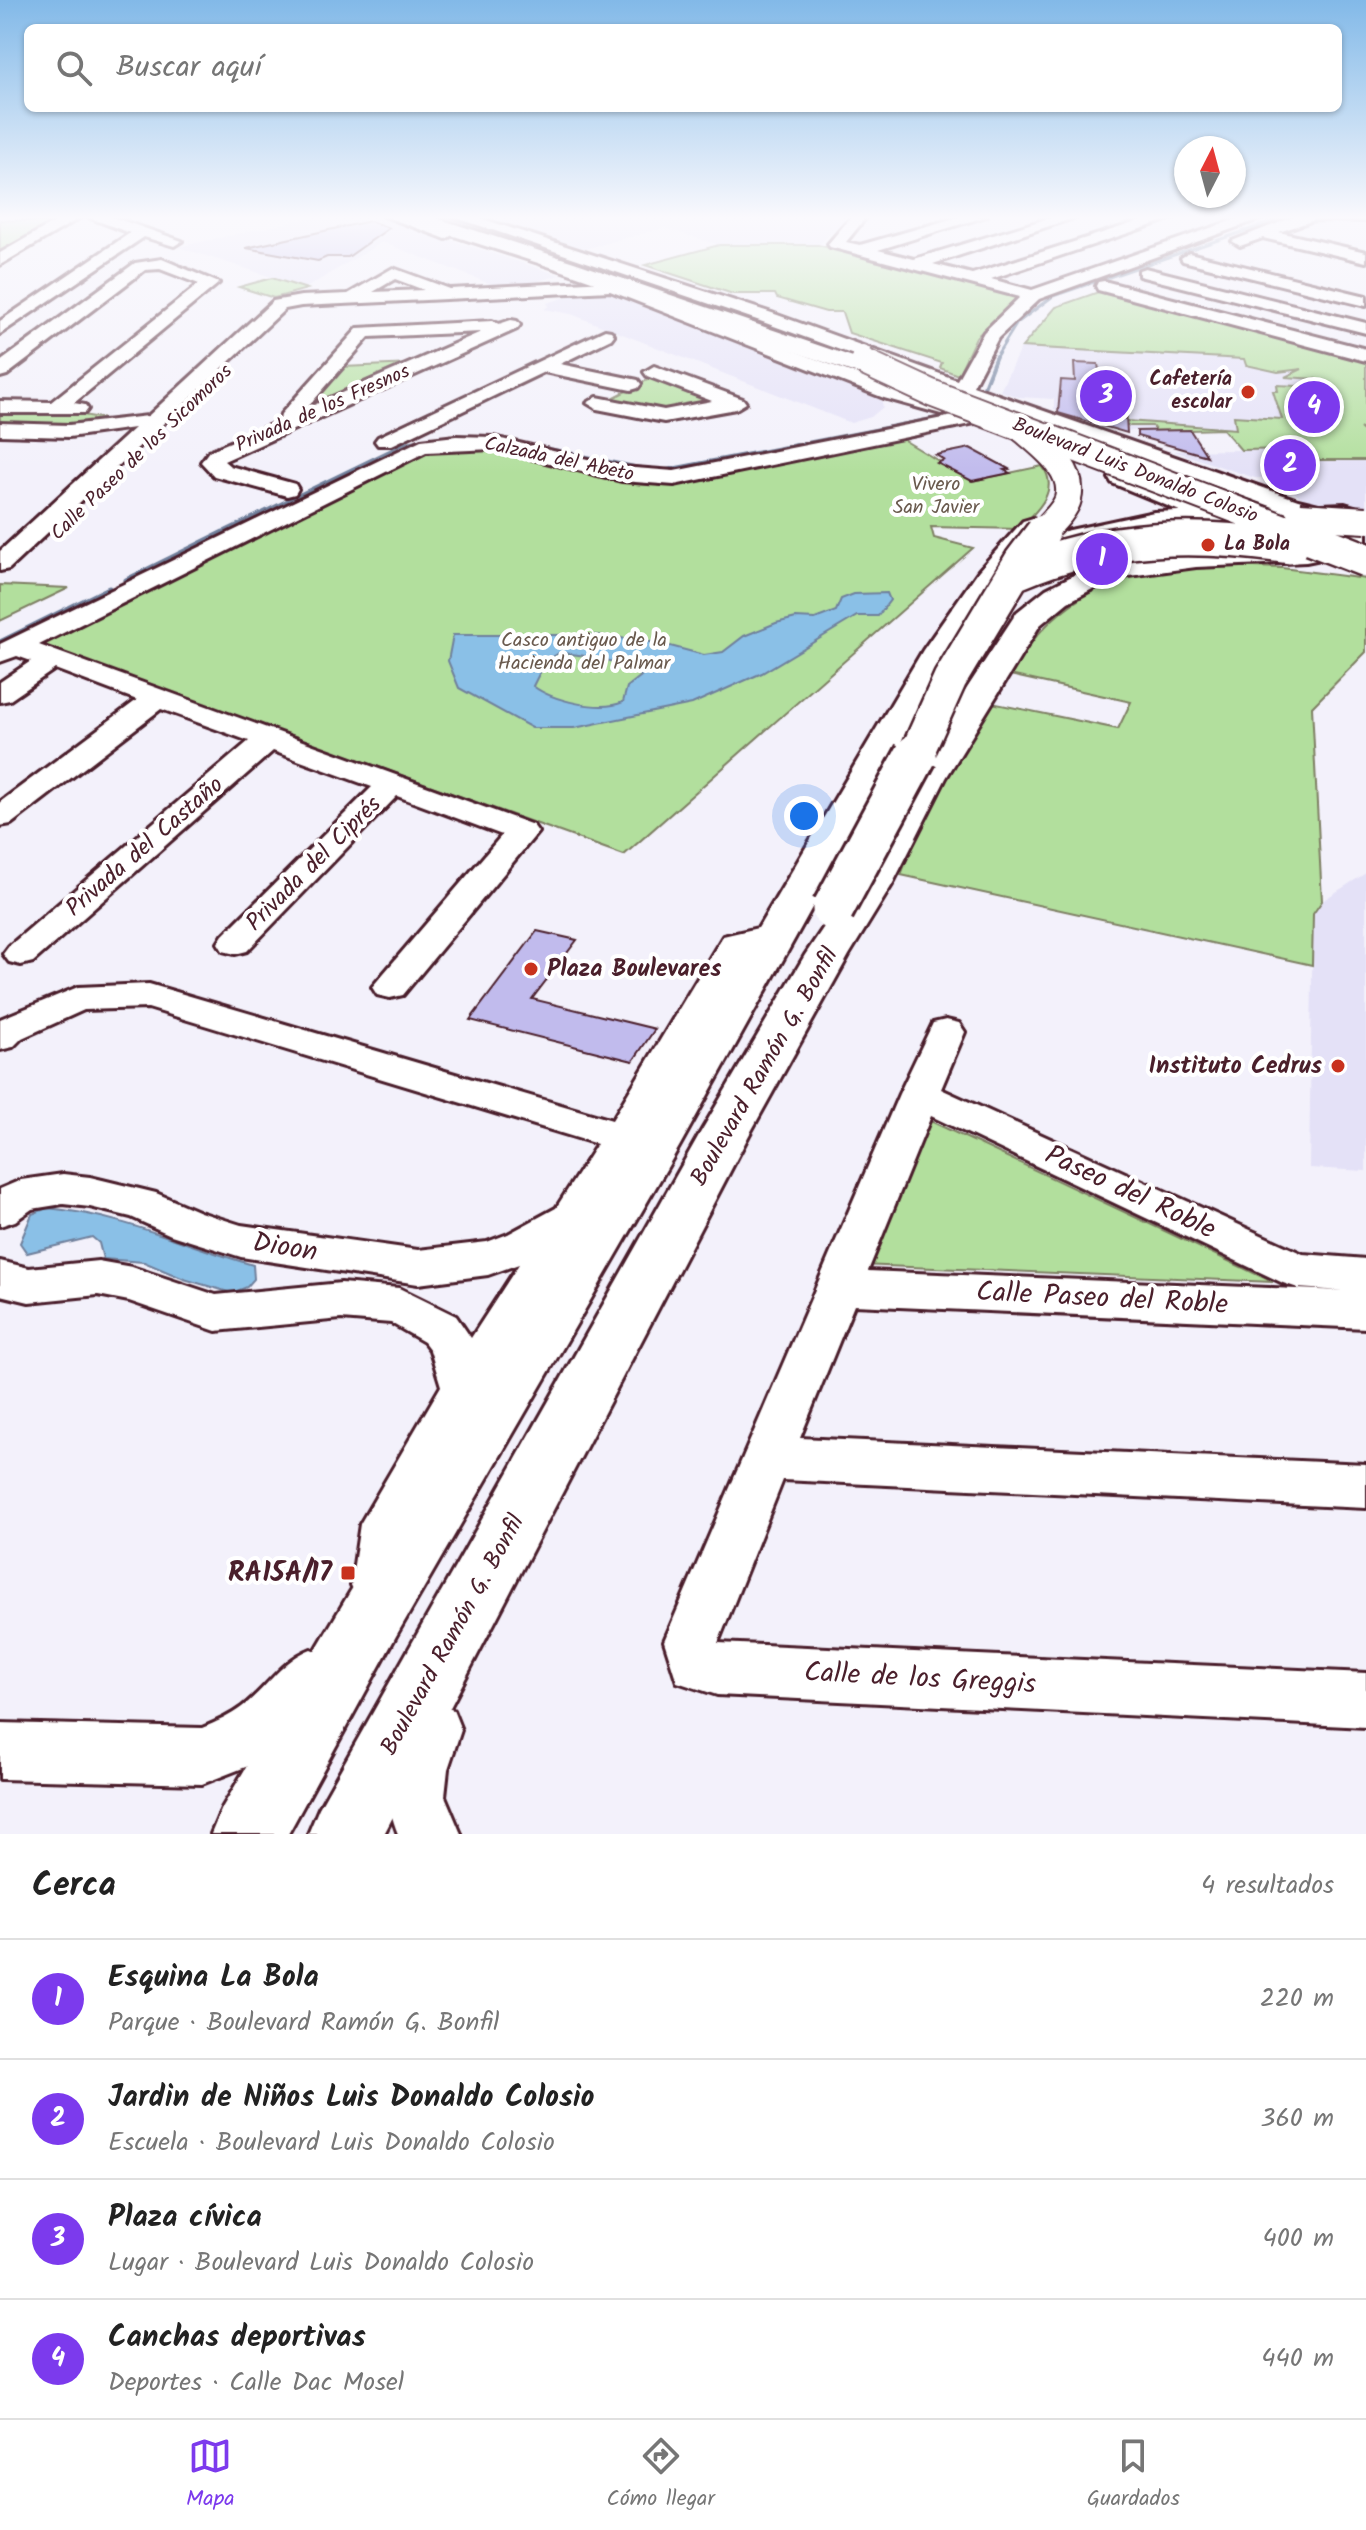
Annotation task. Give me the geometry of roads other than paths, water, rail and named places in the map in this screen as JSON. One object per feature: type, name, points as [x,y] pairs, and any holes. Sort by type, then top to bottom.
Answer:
[{"type":"main road","name":"Boulevard Luis Donaldo Colosio","points":[[669,302],[768,336],[889,386],[944,388],[1314,514],[1366,541]]},
{"type":"main road","name":"Boulevard Luis Donaldo Colosio","points":[[706,302],[864,362],[1021,435],[1210,498],[1366,561]]},
{"type":"main road","points":[[1013,565],[1059,490],[1058,476],[1046,459],[1021,435]]},
{"type":"main road","points":[[775,935],[780,955],[791,962],[811,963],[827,955],[833,909],[928,733],[950,679],[1021,561],[1068,500],[1067,475],[1054,457],[1021,435]]},
{"type":"main road","points":[[248,1834],[638,1142],[744,987],[829,846],[939,650],[990,576],[1060,541],[1154,521],[1212,516],[1366,512]]},
{"type":"main road","points":[[1314,514],[1366,520]]},
{"type":"main road","points":[[1154,521],[1217,538],[1229,547],[1231,551],[1227,557]]},
{"type":"main road","points":[[1013,565],[1092,547],[1170,537],[1226,538],[1267,543],[1366,561]]},
{"type":"main road","name":"Boulevard Ramón G. Bonfil","points":[[345,1834],[724,1135],[827,955],[872,885],[927,778],[1028,619],[1046,602],[1076,585],[1149,562],[1307,553],[1366,541]]},
{"type":"main road","points":[[1149,562],[1277,563],[1366,574]]},
{"type":"main road","points":[[724,1135],[735,1089],[785,999],[784,992],[778,986],[767,982],[744,987]]},
{"type":"street","points":[[0,329],[9,316],[32,302]]},
{"type":"street","points":[[0,371],[93,302]]},
{"type":"street","points":[[57,407],[188,302]]},
{"type":"street","name":"Calle Paseo de los Sicomoros","points":[[0,564],[273,308],[296,302]]},
{"type":"street","name":"Calle Paseo de los Sicomoros","points":[[0,580],[11,579],[147,426],[186,412],[286,312],[322,302]]},
{"type":"street","points":[[652,302],[889,386],[968,419],[1021,435],[1212,516],[1366,574]]},
{"type":"street","points":[[719,302],[1188,470],[1314,514],[1366,528]]},
{"type":"street","points":[[963,387],[983,342],[1007,314],[1024,302]]},
{"type":"street","points":[[1163,302],[1366,355]]},
{"type":"street","points":[[1260,302],[1366,328]]},
{"type":"street","name":"Privada de los Fresnos","points":[[287,489],[222,471],[212,462],[217,456],[431,361],[510,319],[364,332],[335,364]]},
{"type":"street","name":"Calzada del Abeto","points":[[29,614],[605,335]]},
{"type":"street","points":[[280,428],[335,364],[431,361]]},
{"type":"street","points":[[543,366],[631,384],[662,366],[736,403],[664,416],[597,403],[631,384]]},
{"type":"street","name":"Calzada del Abeto","points":[[390,439],[423,431],[499,422],[639,460],[667,463],[871,421],[893,408],[889,386]]},
{"type":"street","points":[[492,390],[487,408],[499,422]]},
{"type":"street","points":[[0,407],[57,407],[108,414],[147,426]]},
{"type":"street","name":"Calzada del Abeto","points":[[8,650],[421,446],[456,442],[493,443],[622,474],[674,478],[968,419]]},
{"type":"street","points":[[5,438],[30,431],[147,426]]},
{"type":"street","points":[[1132,482],[1161,486],[1180,483],[1187,479],[1188,470]]},
{"type":"street","points":[[8,650],[52,659],[522,832],[390,987]]},
{"type":"street","points":[[0,694],[52,659]]},
{"type":"street","points":[[0,817],[157,698]]},
{"type":"street","name":"Privada del Castaño","points":[[21,954],[269,739]]},
{"type":"street","name":"Privada del Ciprés","points":[[235,943],[392,784]]},
{"type":"street","points":[[0,1751],[202,1756],[241,1741],[264,1725],[311,1675],[335,1635],[373,1614],[385,1524],[465,1388],[572,1218],[638,1142],[735,944],[775,935]]},
{"type":"street","points":[[3,1031],[78,999],[149,996],[638,1142]]},
{"type":"street","points":[[838,1287],[946,1032]]},
{"type":"street","name":"Paseo del Roble","points":[[918,1094],[1361,1301]]},
{"type":"street","name":"Dioon","points":[[0,1210],[21,1195],[63,1189],[90,1192],[141,1204],[186,1224],[241,1241],[303,1251],[408,1286],[451,1343],[465,1388]]},
{"type":"street","name":"Dioon","points":[[0,1278],[29,1285],[98,1278],[132,1284],[216,1313],[341,1301],[408,1286],[523,1246],[572,1218]]},
{"type":"street","points":[[277,1307],[292,1299],[308,1274],[308,1262],[303,1251]]},
{"type":"street","name":"Calle Paseo del Roble","points":[[838,1287],[1361,1301]]},
{"type":"street","name":"Calle de los Greggis","points":[[838,1287],[691,1641],[696,1663],[717,1669],[1366,1700]]},
{"type":"street","points":[[767,1458],[1366,1486]]},
{"type":"street","points":[[431,1834],[416,1801],[417,1768],[543,1471]]},
{"type":"water","points":[[887,593],[890,600],[878,616],[857,616],[762,673],[692,704],[574,728],[532,728],[459,688],[448,661],[453,635],[597,635],[659,643],[704,655],[723,652],[744,636],[776,623],[796,618],[815,619],[836,611],[841,599],[854,594]],"holes":[[[559,653],[616,663],[641,676],[627,687],[623,702],[614,705],[590,705],[552,696],[533,686],[545,662]]]},
{"type":"water","points":[[47,1208],[125,1223],[253,1265],[254,1279],[247,1287],[232,1293],[184,1279],[144,1262],[103,1259],[99,1243],[92,1237],[27,1253],[20,1243],[32,1214]]},
{"type":"waterway","points":[[996,357],[1017,323],[1046,302]]},
{"type":"waterway","points":[[983,389],[996,357]]},
{"type":"waterway","points":[[661,471],[937,418]]},
{"type":"waterway","points":[[219,534],[406,443],[437,439],[497,441],[644,469]]},
{"type":"waterway","points":[[126,580],[223,532]]},
{"type":"waterway","points":[[0,642],[109,588]]},
{"type":"place","name":"Cafetería escolar","points":[[1248,392]]},
{"type":"place","name":"Plaza cívica","points":[[1106,396]]},
{"type":"place","name":"Canchas deportivas","points":[[1314,407]]},
{"type":"place","name":"Jardin de Niños Luis Donaldo Colosio","points":[[1290,465]]},
{"type":"place","name":"La Bola","points":[[1208,545]]},
{"type":"place","name":"Esquina La Bola","points":[[1102,559]]},
{"type":"place","name":"Plaza Boulevares","points":[[531,969]]},
{"type":"place","name":"Instituto Cedrus","points":[[1338,1066]]},
{"type":"place","name":"RA15A/17","points":[[348,1573]]},
{"type":"park label","name":"Vivero San Javier","points":[[936,496]]},
{"type":"park label","name":"Casco antiguo de la Hacienda del Palmar","points":[[584,652]]}]
